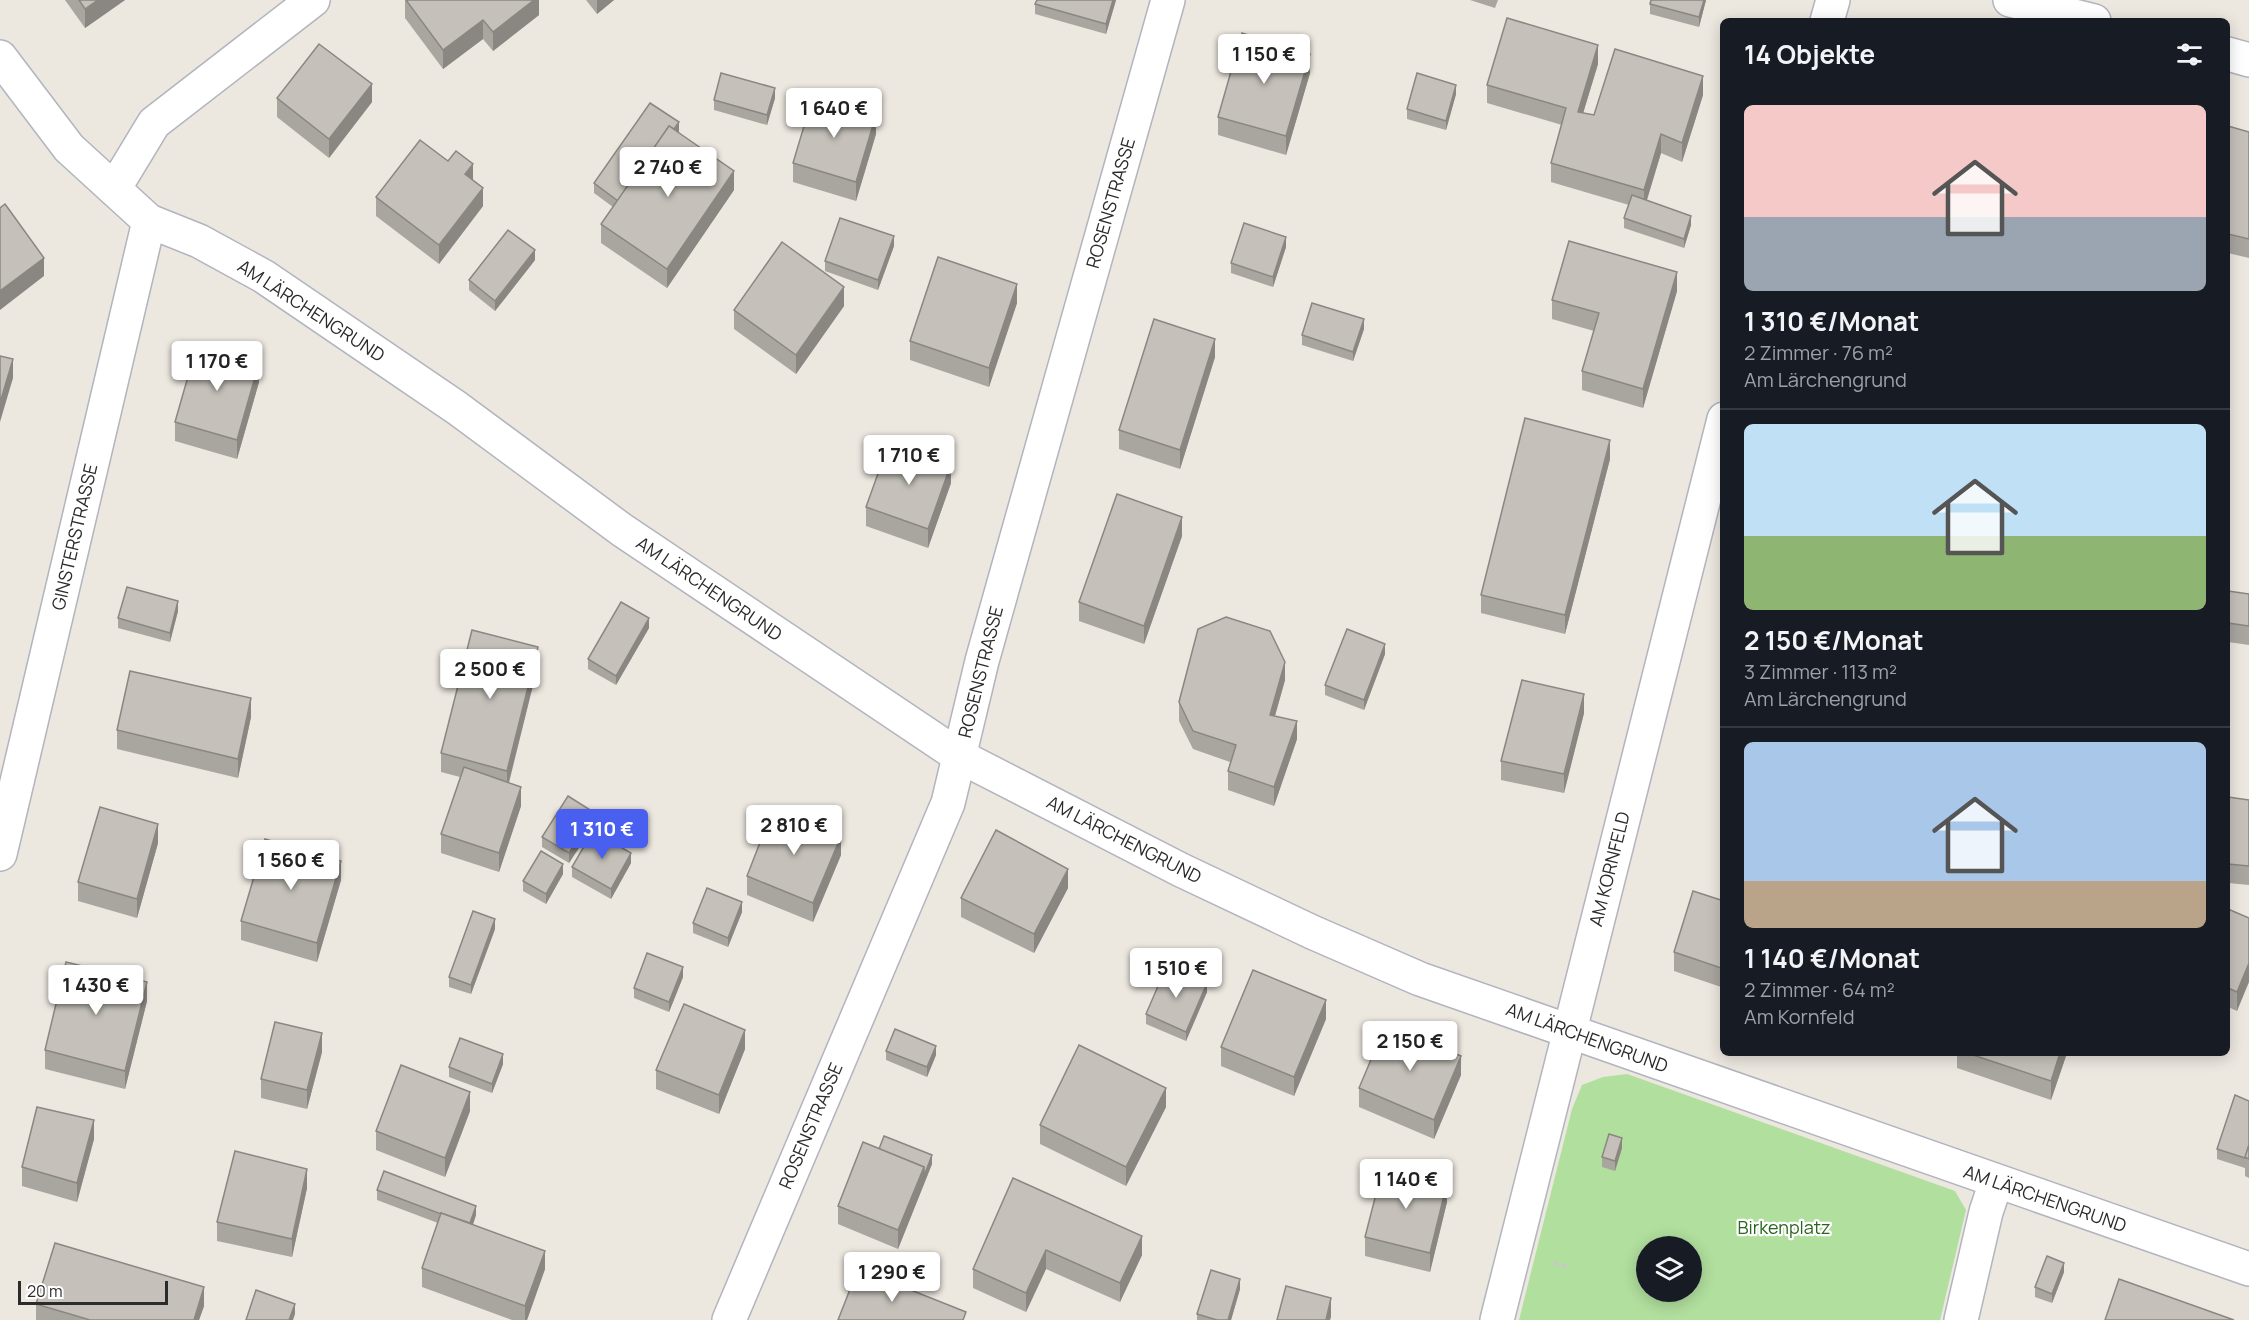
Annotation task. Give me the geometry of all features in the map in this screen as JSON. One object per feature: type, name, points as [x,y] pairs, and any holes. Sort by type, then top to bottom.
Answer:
[{"type":"street","points":[[114,189],[154,123],[314,0]]},
{"type":"street","name":"ROSENSTRASSE","points":[[729,1320],[948,803],[982,661],[1168,0]]},
{"type":"street","points":[[1828,18],[1833,0]]},
{"type":"street","points":[[2010,0],[2082,18]]},
{"type":"street","points":[[2230,55],[2249,60]]},
{"type":"street","name":"AM LÄRCHENGRUND","points":[[0,57],[69,148],[149,221],[199,240],[263,276],[457,408],[622,530],[959,756],[1181,870],[1312,932],[1420,979],[2249,1269]]},
{"type":"street","name":"GINSTERSTRASSE","points":[[0,854],[149,221]]},
{"type":"street","name":"AM KORNFELD","points":[[1497,1320],[1720,435]]},
{"type":"street","points":[[1961,1320],[1986,1212],[1996,1182]]},
{"type":"green space","name":"Birkenplatz","points":[[1627,1074],[1955,1191],[1966,1210],[1940,1320],[1519,1320],[1572,1109],[1582,1085],[1603,1077]]},
{"type":"building","points":[[79,0],[98,0],[85,9]]},
{"type":"building","points":[[406,0],[534,0],[493,32],[483,20],[443,50]]},
{"type":"building","points":[[1037,0],[1113,0],[1106,24],[1035,4]]},
{"type":"building","points":[[1651,0],[1704,0],[1699,17],[1650,4]]},
{"type":"building","points":[[1507,18],[1598,45],[1578,112],[1594,115],[1615,49],[1703,76],[1682,143],[1661,134],[1644,190],[1551,163],[1566,108],[1487,85]]},
{"type":"building","points":[[1242,33],[1310,54],[1286,136],[1218,117]]},
{"type":"building","points":[[319,44],[372,84],[329,139],[277,98]]},
{"type":"building","points":[[721,73],[775,88],[767,115],[714,100]]},
{"type":"building","points":[[1417,73],[1456,85],[1446,121],[1407,109]]},
{"type":"building","points":[[813,96],[876,115],[856,182],[793,163]]},
{"type":"building","points":[[650,103],[679,122],[674,129],[669,126],[618,201],[594,183]]},
{"type":"building","points":[[669,126],[734,171],[667,269],[601,224]]},
{"type":"building","points":[[2230,127],[2249,132],[2249,239],[2230,234]]},
{"type":"building","points":[[420,140],[448,161],[456,151],[473,164],[465,174],[483,188],[439,245],[376,197]]},
{"type":"building","points":[[1632,195],[1691,216],[1684,239],[1624,218]]},
{"type":"building","points":[[5,204],[44,258],[0,291],[0,208]]},
{"type":"building","points":[[840,218],[894,236],[878,280],[825,261]]},
{"type":"building","points":[[1244,223],[1286,237],[1273,277],[1231,263]]},
{"type":"building","points":[[508,230],[535,250],[495,301],[469,280]]},
{"type":"building","points":[[1569,241],[1677,272],[1643,389],[1582,371],[1599,313],[1552,300]]},
{"type":"building","points":[[782,242],[844,287],[796,355],[734,310]]},
{"type":"building","points":[[938,257],[1017,284],[989,368],[910,341]]},
{"type":"building","points":[[1312,303],[1364,319],[1353,352],[1302,335]]},
{"type":"building","points":[[1154,319],[1215,339],[1180,450],[1119,430]]},
{"type":"building","points":[[197,345],[259,363],[237,440],[175,422]]},
{"type":"building","points":[[0,356],[13,359],[0,403]]},
{"type":"building","points":[[1525,418],[1610,440],[1565,615],[1481,595]]},
{"type":"building","points":[[889,443],[951,464],[928,529],[866,507]]},
{"type":"building","points":[[1117,494],[1182,517],[1144,626],[1079,602]]},
{"type":"building","points":[[127,587],[178,601],[170,633],[118,618]]},
{"type":"building","points":[[2230,591],[2249,594],[2249,626],[2230,623]]},
{"type":"building","points":[[621,602],[649,618],[616,676],[588,659]]},
{"type":"building","points":[[1226,617],[1270,631],[1285,662],[1270,715],[1297,721],[1274,787],[1228,771],[1236,745],[1193,731],[1179,702],[1198,629]]},
{"type":"building","points":[[1347,629],[1385,644],[1364,700],[1325,685]]},
{"type":"building","points":[[472,630],[538,647],[507,771],[441,753]]},
{"type":"building","points":[[130,671],[251,698],[238,759],[117,730]]},
{"type":"building","points":[[1522,680],[1584,694],[1564,774],[1501,761]]},
{"type":"building","points":[[464,767],[521,787],[499,853],[441,834]]},
{"type":"building","points":[[568,796],[595,813],[569,853],[542,837]]},
{"type":"building","points":[[2230,797],[2249,800],[2249,866],[2230,864]]},
{"type":"building","points":[[100,807],[158,824],[137,899],[78,882]]},
{"type":"building","points":[[773,809],[841,836],[813,903],[747,876]]},
{"type":"building","points":[[996,830],[1068,869],[1034,934],[961,898]]},
{"type":"building","points":[[593,831],[631,853],[611,889],[572,867]]},
{"type":"building","points":[[265,839],[341,861],[317,943],[241,921]]},
{"type":"building","points":[[541,851],[563,864],[546,894],[523,881]]},
{"type":"building","points":[[707,888],[742,902],[728,938],[693,923]]},
{"type":"building","points":[[1693,891],[1720,900],[1720,968],[1674,952]]},
{"type":"building","points":[[2230,910],[2249,918],[2249,963],[2237,992],[2230,989]]},
{"type":"building","points":[[473,911],[495,919],[471,985],[449,977]]},
{"type":"building","points":[[647,953],[683,967],[669,1002],[634,988]]},
{"type":"building","points":[[66,962],[147,982],[125,1071],[45,1050]]},
{"type":"building","points":[[1167,965],[1207,983],[1186,1032],[1146,1014]]},
{"type":"building","points":[[1253,970],[1326,1000],[1294,1077],[1221,1047]]},
{"type":"building","points":[[684,1004],[745,1030],[719,1095],[656,1070]]},
{"type":"building","points":[[275,1022],[322,1033],[307,1090],[261,1079]]},
{"type":"building","points":[[1386,1024],[1461,1056],[1434,1120],[1359,1088]]},
{"type":"building","points":[[895,1029],[936,1046],[927,1067],[886,1051]]},
{"type":"building","points":[[460,1038],[503,1054],[492,1084],[449,1067]]},
{"type":"building","points":[[1079,1045],[1166,1088],[1126,1167],[1040,1125]]},
{"type":"building","points":[[1976,1056],[2059,1056],[2051,1081]]},
{"type":"building","points":[[401,1065],[470,1092],[445,1158],[376,1131]]},
{"type":"building","points":[[2235,1095],[2249,1101],[2249,1145],[2245,1158],[2217,1149]]},
{"type":"building","points":[[37,1107],[94,1120],[77,1183],[22,1167]]},
{"type":"building","points":[[1609,1134],[1622,1138],[1615,1161],[1602,1157]]},
{"type":"building","points":[[884,1136],[932,1155],[924,1176],[924,1167],[879,1149]]},
{"type":"building","points":[[863,1142],[924,1167],[898,1230],[838,1206]]},
{"type":"building","points":[[2249,1145],[2249,1159],[2245,1157]]},
{"type":"building","points":[[235,1151],[307,1169],[292,1239],[217,1222]]},
{"type":"building","points":[[1383,1167],[1447,1183],[1430,1253],[1365,1237]]},
{"type":"building","points":[[384,1171],[476,1206],[470,1223],[377,1190]]},
{"type":"building","points":[[1013,1178],[1142,1236],[1120,1283],[1046,1250],[1026,1293],[973,1269]]},
{"type":"building","points":[[441,1213],[545,1251],[525,1306],[422,1268]]},
{"type":"building","points":[[55,1243],[204,1287],[194,1320],[90,1320],[36,1304]]},
{"type":"building","points":[[2047,1256],[2064,1263],[2052,1294],[2035,1287]]},
{"type":"building","points":[[858,1269],[966,1312],[963,1320],[838,1320]]},
{"type":"building","points":[[1211,1270],[1240,1279],[1228,1320],[1217,1320],[1197,1314]]},
{"type":"building","points":[[2119,1279],[2234,1320],[2105,1320]]},
{"type":"building","points":[[1286,1286],[1331,1298],[1326,1320],[1277,1320]]},
{"type":"building","points":[[256,1290],[295,1304],[289,1320],[246,1320]]}]
